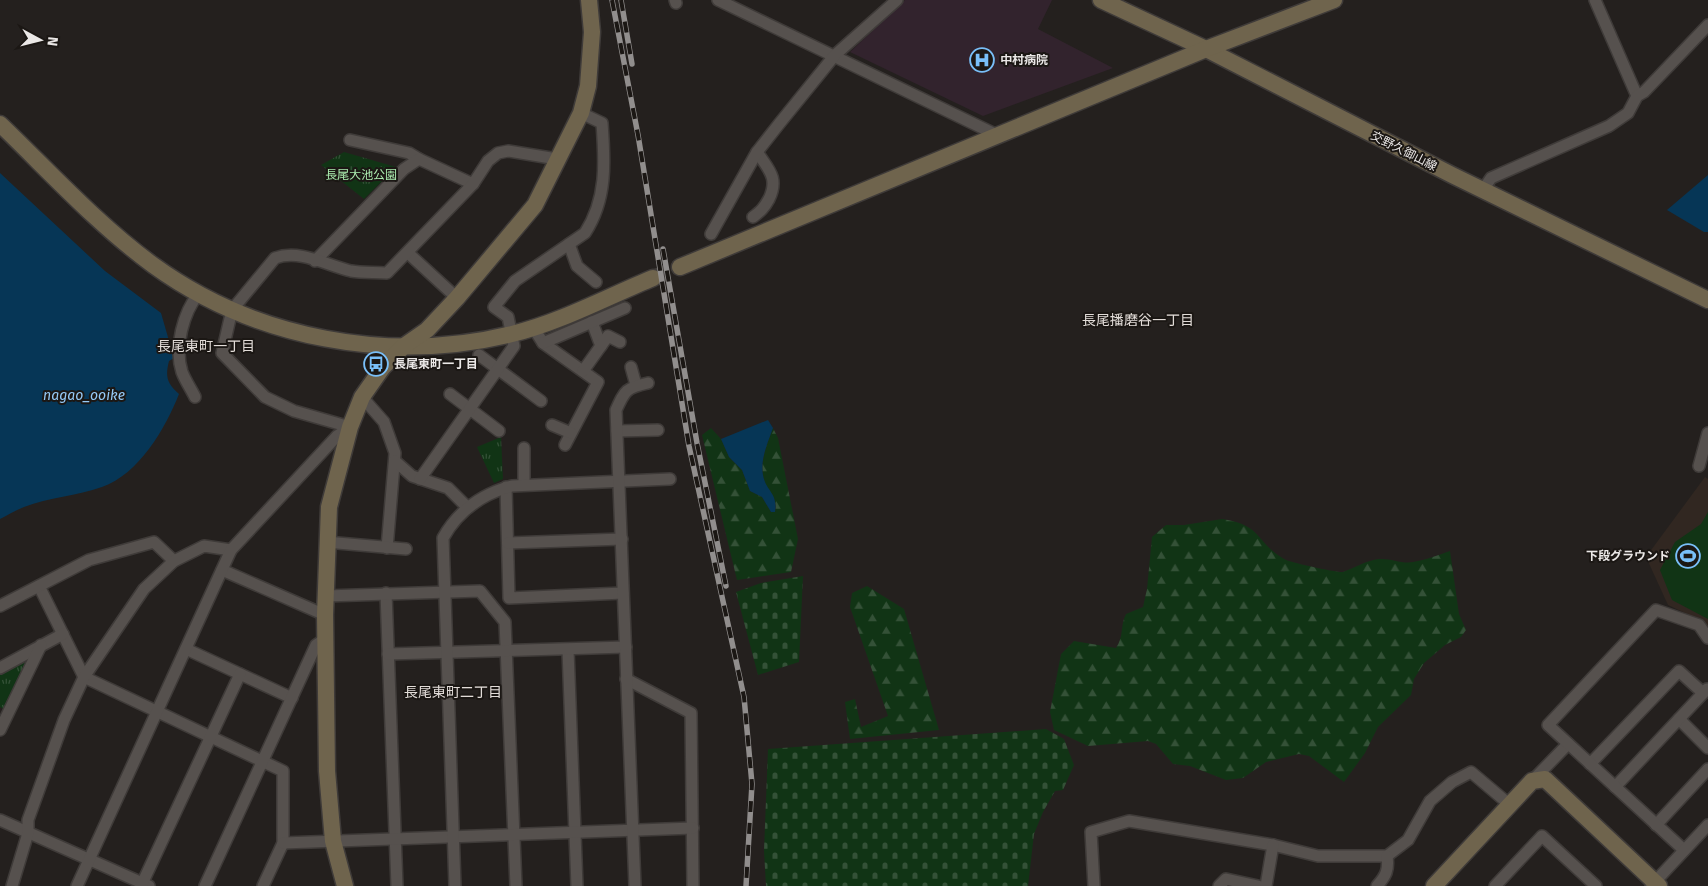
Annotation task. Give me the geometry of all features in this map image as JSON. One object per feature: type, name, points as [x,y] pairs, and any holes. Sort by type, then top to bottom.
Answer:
[{"type":"street","points":[[345,886],[333,841],[327,770],[325,615],[326,542],[329,507],[350,427],[362,398],[383,367],[404,346],[427,330],[457,298],[535,206],[581,113],[588,86],[592,58],[589,0]]},
{"type":"street","points":[[718,0],[999,136]]},
{"type":"street","points":[[711,234],[757,152],[835,55],[897,0]]},
{"type":"street","name":"交野久御山線","points":[[1101,0],[1206,49],[1483,190],[1708,300]]},
{"type":"street","points":[[680,267],[1206,49],[1334,0]]},
{"type":"street","points":[[1595,0],[1637,96]]},
{"type":"street","points":[[1483,190],[1491,178],[1609,126],[1628,113],[1637,96],[1644,92],[1708,25]]},
{"type":"street","points":[[420,479],[471,410],[514,346],[508,317],[494,307],[515,281],[585,233],[592,222],[602,192],[605,166],[602,123],[581,113]]},
{"type":"street","points":[[0,124],[112,232],[153,265],[199,293],[232,310],[265,323],[315,337],[404,346],[436,346],[479,341],[513,334],[534,327],[653,278]]},
{"type":"street","points":[[350,140],[409,153],[473,184]]},
{"type":"street","points":[[350,427],[294,412],[265,397],[222,353],[232,310],[275,258],[296,254],[354,271],[387,273],[473,184],[488,161],[498,153],[508,151],[557,159]]},
{"type":"street","points":[[753,217],[764,210],[774,187],[774,178],[757,152]]},
{"type":"street","points":[[315,261],[404,169],[419,159]]},
{"type":"street","points":[[569,244],[578,266],[596,282]]},
{"type":"street","points":[[408,253],[457,298]]},
{"type":"street","points":[[195,397],[182,372],[179,352],[182,331],[190,304],[199,293]]},
{"type":"street","points":[[543,343],[625,308]]},
{"type":"street","points":[[592,322],[601,346]]},
{"type":"street","points":[[534,327],[543,343],[598,382],[565,445]]},
{"type":"street","points":[[583,371],[608,336],[620,342]]},
{"type":"street","points":[[479,354],[541,401]]},
{"type":"street","points":[[631,367],[636,386]]},
{"type":"street","points":[[635,886],[616,410],[624,391],[648,383]]},
{"type":"street","points":[[450,394],[499,431]]},
{"type":"street","points":[[362,398],[384,422],[395,453],[386,548]]},
{"type":"street","points":[[552,425],[571,433]]},
{"type":"street","points":[[77,886],[231,550],[337,436],[350,427]]},
{"type":"street","points":[[617,431],[658,430]]},
{"type":"street","points":[[1699,466],[1708,432]]},
{"type":"street","points":[[524,448],[524,484]]},
{"type":"street","points":[[395,461],[412,476],[448,488],[467,507]]},
{"type":"street","points":[[455,886],[443,538],[450,526],[467,507],[496,490],[506,487],[524,484],[670,479]]},
{"type":"street","points":[[506,487],[509,598],[624,593]]},
{"type":"street","points":[[508,543],[622,539]]},
{"type":"street","points":[[0,606],[89,560],[154,542],[174,561]]},
{"type":"street","points":[[326,542],[406,549]]},
{"type":"street","points":[[12,886],[28,833],[28,820],[57,738],[84,677],[144,589],[174,561],[204,546],[231,550]]},
{"type":"street","points":[[222,570],[325,615]]},
{"type":"street","points":[[40,586],[84,677],[283,771],[283,843],[263,886]]},
{"type":"street","points":[[326,596],[480,591],[505,622],[516,886]]},
{"type":"street","points":[[386,593],[397,886]]},
{"type":"street","points":[[1684,850],[1548,725],[1656,610],[1699,624],[1708,638]]},
{"type":"street","points":[[0,668],[63,634]]},
{"type":"street","points":[[205,886],[316,645],[326,639]]},
{"type":"street","points":[[0,730],[41,645]]},
{"type":"street","points":[[388,654],[447,654],[626,647]]},
{"type":"street","points":[[186,649],[292,698]]},
{"type":"street","points":[[568,650],[576,833],[576,886]]},
{"type":"street","points":[[1590,764],[1679,670],[1705,690],[1615,787]]},
{"type":"street","points":[[0,820],[144,885],[240,674]]},
{"type":"street","points":[[626,679],[690,712],[693,886]]},
{"type":"street","points":[[1679,719],[1708,748]]},
{"type":"street","points":[[1434,886],[1568,744]]},
{"type":"street","points":[[1656,825],[1708,769]]},
{"type":"street","points":[[1094,886],[1091,832],[1129,821],[1273,845],[1318,856],[1387,856],[1408,840],[1430,801],[1452,782],[1471,772],[1510,805]]},
{"type":"street","points":[[1532,781],[1545,779],[1655,885],[1708,825]]},
{"type":"street","points":[[283,843],[634,832],[693,828]]},
{"type":"street","points":[[1495,886],[1542,836],[1589,884]]},
{"type":"street","points":[[1266,886],[1273,845]]},
{"type":"street","points":[[1377,886],[1385,877],[1389,867],[1387,856]]},
{"type":"street","points":[[1219,886],[1226,879],[1258,886]]},
{"type":"shaded area","name":"中村病院","points":[[905,0],[1052,0],[1038,29],[1113,68],[983,116],[850,52]]},
{"type":"shaded area","points":[[1705,477],[1708,479],[1708,630],[1702,621],[1668,605],[1646,557]]},
{"type":"green space","name":"長尾大池公園","points":[[344,152],[396,167],[364,199],[321,165]]},
{"type":"green space","points":[[711,428],[721,439],[729,457],[742,470],[750,491],[762,497],[771,512],[775,512],[775,501],[766,485],[762,469],[765,451],[773,428],[778,438],[798,539],[791,572],[737,580],[702,435]]},
{"type":"green space","points":[[501,437],[503,479],[494,483],[477,447]]},
{"type":"green space","name":"下段グラウンド","points":[[1708,512],[1708,619],[1672,600],[1660,570],[1675,542],[1701,524]]},
{"type":"green space","points":[[1222,519],[1245,525],[1284,559],[1339,572],[1374,560],[1413,562],[1450,551],[1459,614],[1466,630],[1461,637],[1445,645],[1424,663],[1414,679],[1411,695],[1378,727],[1365,753],[1344,782],[1309,756],[1299,754],[1266,762],[1243,778],[1226,780],[1190,766],[1173,764],[1156,744],[1148,741],[1088,746],[1054,730],[1050,712],[1061,654],[1074,641],[1116,648],[1120,640],[1126,614],[1143,607],[1147,589],[1152,537],[1166,525],[1184,525]]},
{"type":"green space","points":[[803,576],[799,662],[758,675],[736,592],[761,583]]},
{"type":"green space","points":[[867,586],[904,609],[939,730],[850,739],[845,702],[855,699],[861,727],[888,716],[850,607],[852,593]]},
{"type":"green space","points":[[25,658],[30,660],[5,710],[0,707],[0,672]]},
{"type":"green space","points":[[1046,729],[1064,739],[1074,765],[1063,790],[1055,791],[1043,812],[1034,834],[1028,886],[766,886],[764,851],[768,749]]},
{"type":"water","name":"nagao_ooike","points":[[0,173],[105,271],[161,313],[174,358],[169,361],[168,379],[179,394],[166,421],[149,449],[128,472],[102,487],[43,501],[0,519]]},
{"type":"water","points":[[1708,175],[1708,232],[1704,232],[1667,210]]},
{"type":"water","points":[[768,420],[773,428],[765,451],[762,469],[764,481],[775,500],[775,512],[771,512],[762,497],[750,491],[742,470],[729,457],[721,439]]},
{"type":"tunnel","points":[[653,278],[680,267]]},
{"type":"railway","points":[[612,0],[638,135],[689,446],[744,697],[752,784],[746,886]]},
{"type":"railway","points":[[621,0],[632,64]]},
{"type":"railway","points":[[663,249],[697,443],[726,586]]},
{"type":"place","name":"中村病院","points":[[982,60]]},
{"type":"place","name":"長尾東町一丁目","points":[[376,364]]},
{"type":"place","name":"下段グラウンド","points":[[1688,556]]},
{"type":"district","name":"長尾播磨谷一丁目","points":[[1138,320]]},
{"type":"district","name":"長尾東町一丁目","points":[[206,346]]},
{"type":"district","name":"長尾東町二丁目","points":[[453,692]]}]
